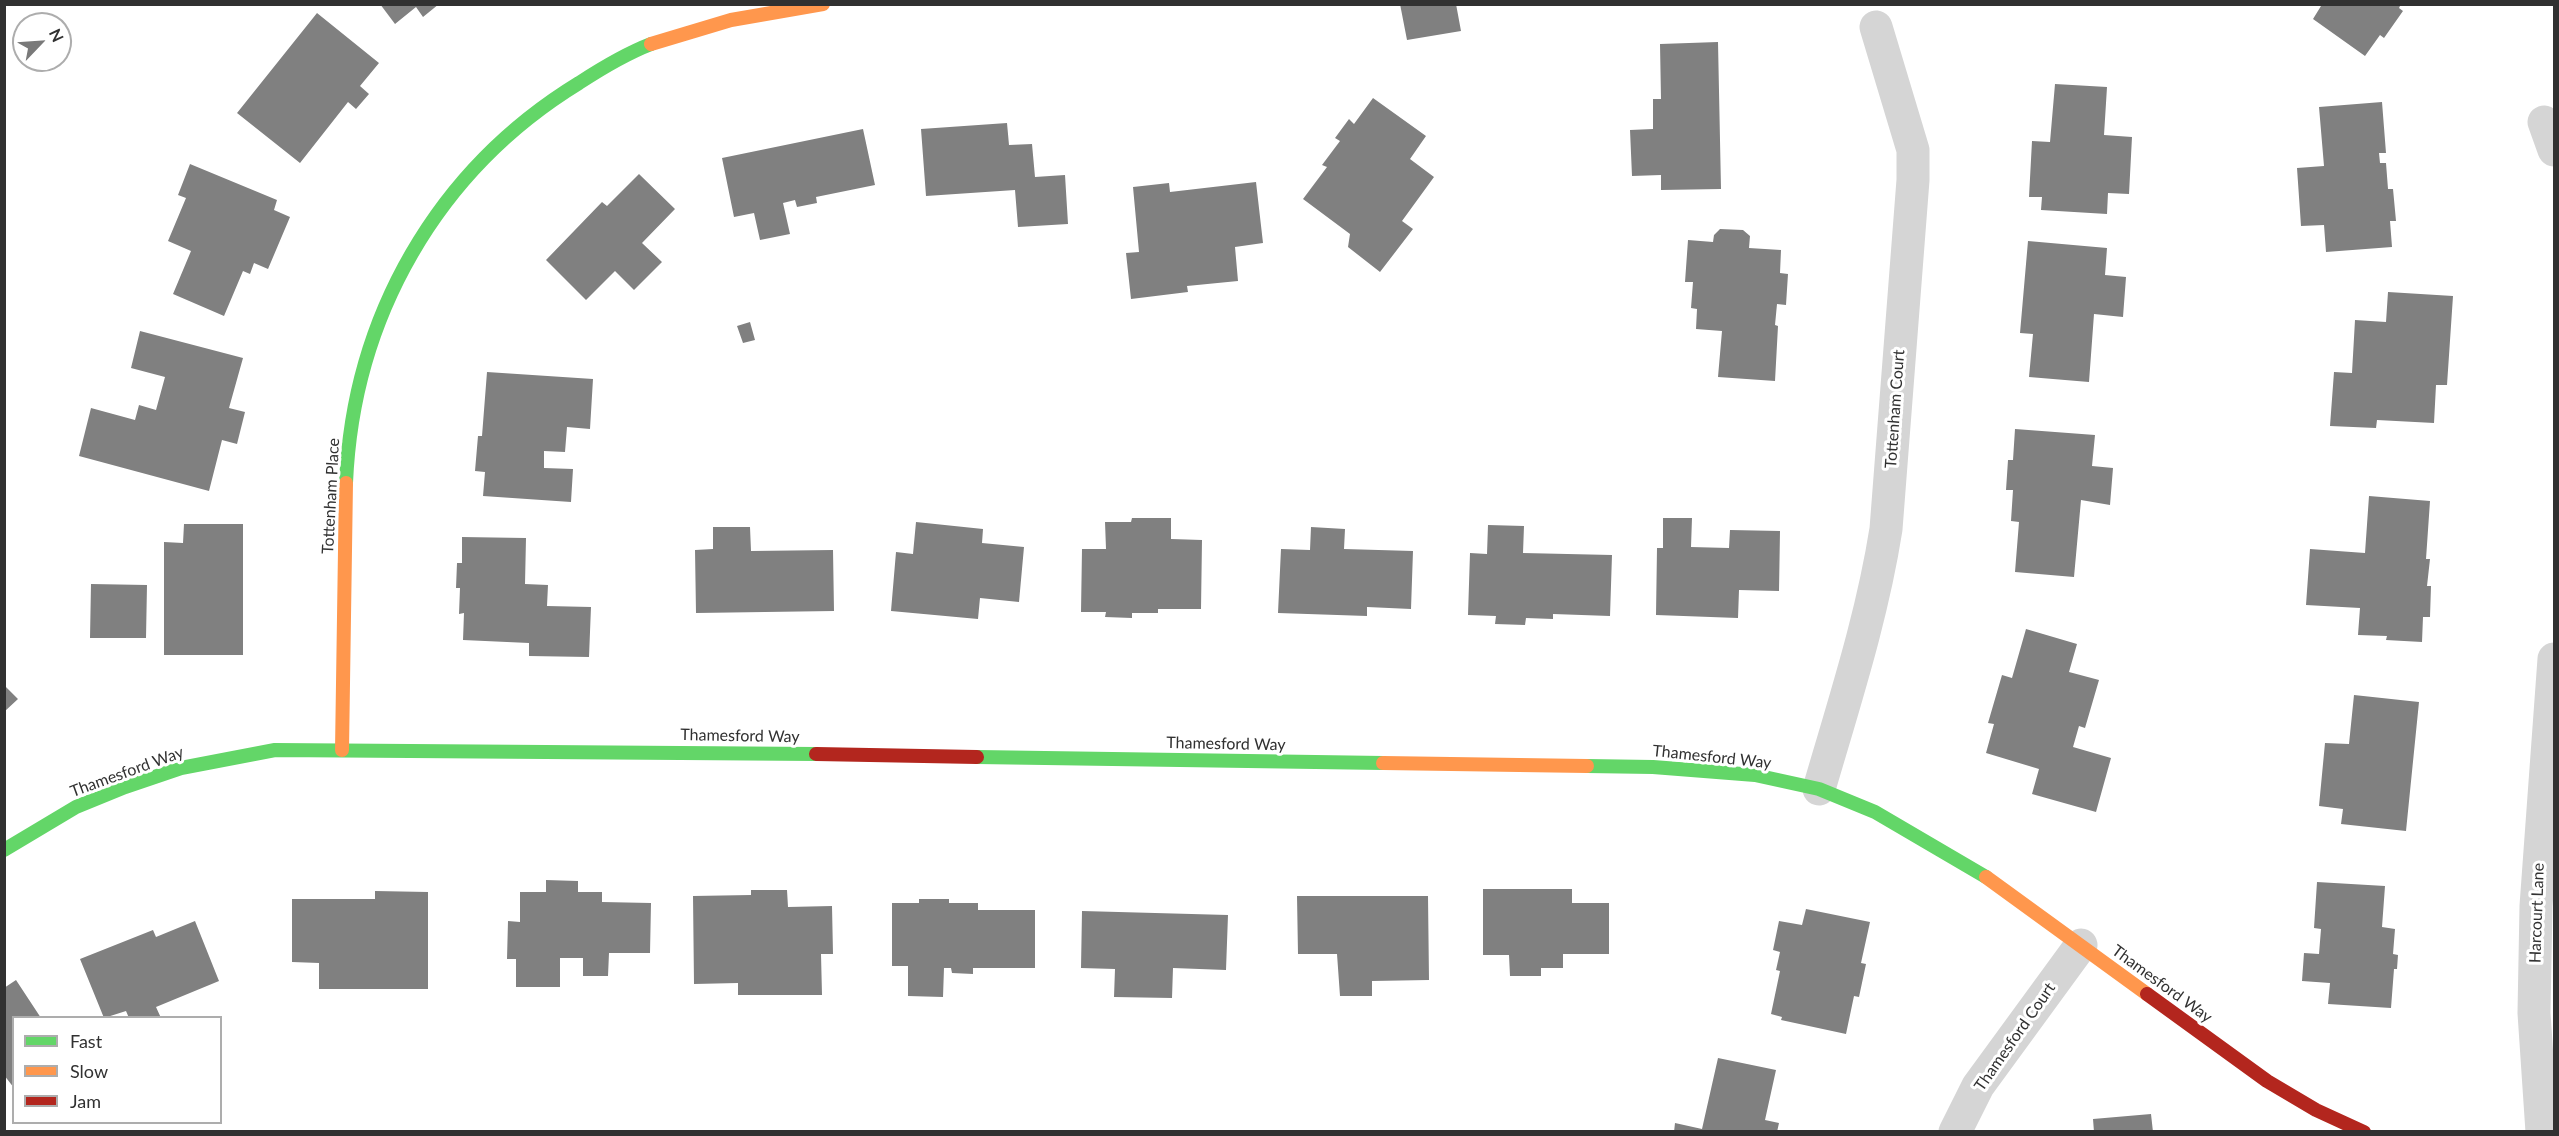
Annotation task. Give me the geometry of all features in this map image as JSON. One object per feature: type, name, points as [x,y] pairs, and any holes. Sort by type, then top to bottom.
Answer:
[{"type":"street","name":"Tottenham Place","points":[[342,750],[346,468],[358,381],[378,320],[398,275],[441,204],[485,154],[534,111],[567,87],[639,48],[723,21],[823,4]]},
{"type":"street","name":"Tottenham Court","points":[[1819,789],[1866,630],[1886,529],[1913,180],[1913,150],[1876,27]]},
{"type":"street","name":"Harcourt Lane","points":[[2542,1131],[2534,1013],[2536,906],[2554,659]]},
{"type":"street","name":"Thamesford Way","points":[[4,850],[76,807],[181,768],[275,750],[625,751],[1653,767],[1755,776],[1819,789],[1875,812],[1977,870],[2266,1082],[2316,1110],[2364,1131]]},
{"type":"street","name":"Thamesford Court","points":[[1955,1131],[1978,1086],[2080,945]]},
{"type":"building","points":[[380,4],[439,4],[423,17],[416,7],[395,24]]},
{"type":"building","points":[[1400,4],[1456,4],[1461,31],[1407,40]]},
{"type":"building","points":[[2319,4],[2401,4],[2399,8],[2403,11],[2384,38],[2380,35],[2365,56],[2313,19],[2321,6]]},
{"type":"building","points":[[317,13],[379,63],[360,86],[369,94],[356,109],[348,102],[300,163],[237,113]]},
{"type":"building","points":[[1718,42],[1721,189],[1661,190],[1661,175],[1632,176],[1630,130],[1653,129],[1653,99],[1661,99],[1660,44]]},
{"type":"building","points":[[2055,84],[2107,87],[2104,135],[2132,137],[2129,194],[2108,193],[2107,214],[2041,210],[2042,197],[2029,197],[2032,141],[2050,142]]},
{"type":"building","points":[[1373,98],[1426,136],[1410,159],[1434,177],[1402,221],[1413,229],[1380,272],[1348,247],[1350,234],[1303,199],[1327,167],[1322,165],[1340,141],[1335,138],[1349,119],[1354,124]]},
{"type":"building","points":[[2382,102],[2386,153],[2379,153],[2380,163],[2386,163],[2388,189],[2393,189],[2396,221],[2390,221],[2392,247],[2326,252],[2324,225],[2301,226],[2297,168],[2324,166],[2319,107]]},
{"type":"building","points":[[1007,123],[1009,145],[1032,144],[1035,177],[1065,175],[1068,224],[1018,227],[1015,190],[926,196],[921,129]]},
{"type":"building","points":[[863,129],[875,185],[816,197],[817,203],[797,207],[795,200],[783,203],[790,234],[760,240],[754,213],[734,217],[722,158]]},
{"type":"building","points":[[190,164],[277,200],[274,210],[290,217],[268,269],[254,263],[250,274],[243,271],[224,316],[173,294],[191,251],[168,241],[186,198],[178,195]]},
{"type":"building","points":[[639,174],[675,209],[642,243],[662,262],[634,290],[615,271],[586,300],[546,260],[602,202],[607,206]]},
{"type":"building","points":[[1256,182],[1263,243],[1235,247],[1238,281],[1187,286],[1188,292],[1131,299],[1126,253],[1139,252],[1133,187],[1169,183],[1170,192]]},
{"type":"building","points":[[1720,229],[1743,230],[1750,236],[1749,248],[1781,250],[1780,273],[1788,274],[1786,305],[1777,304],[1775,381],[1718,377],[1722,331],[1696,329],[1697,309],[1691,308],[1693,282],[1685,282],[1688,240],[1713,242],[1714,235]]},
{"type":"building","points":[[2028,241],[2107,248],[2105,275],[2126,277],[2123,317],[2094,314],[2089,382],[2029,377],[2033,334],[2020,333]]},
{"type":"building","points":[[2388,292],[2453,296],[2447,385],[2436,385],[2434,423],[2377,420],[2376,428],[2330,426],[2334,372],[2352,373],[2355,320],[2386,322]]},
{"type":"building","points":[[750,322],[755,340],[743,343],[737,326]]},
{"type":"building","points":[[140,331],[243,358],[229,408],[245,412],[237,444],[222,440],[209,491],[79,456],[91,408],[135,420],[139,405],[156,410],[165,377],[131,368]]},
{"type":"building","points":[[487,372],[593,379],[590,429],[567,427],[565,452],[544,451],[544,468],[573,469],[571,502],[483,496],[485,472],[475,471],[478,436],[482,436]]},
{"type":"building","points":[[2015,429],[2095,435],[2092,466],[2113,468],[2110,505],[2081,500],[2074,577],[2015,572],[2019,522],[2011,521],[2013,490],[2006,490],[2008,460],[2013,460]]},
{"type":"building","points":[[2369,496],[2430,501],[2426,559],[2430,559],[2427,586],[2431,586],[2430,617],[2423,617],[2422,642],[2386,640],[2387,636],[2358,635],[2360,608],[2306,605],[2310,549],[2365,553]]},
{"type":"building","points":[[1132,518],[1171,518],[1171,539],[1202,540],[1201,609],[1158,609],[1158,613],[1132,613],[1132,618],[1105,617],[1106,612],[1081,612],[1082,549],[1106,549],[1105,522],[1131,522]]},
{"type":"building","points":[[1663,518],[1692,518],[1691,547],[1729,548],[1730,530],[1780,531],[1779,591],[1739,590],[1738,618],[1656,615],[1657,548],[1663,548]]},
{"type":"building","points":[[916,522],[983,529],[982,543],[1024,547],[1019,602],[980,598],[978,619],[891,611],[896,552],[913,554]]},
{"type":"building","points":[[184,524],[243,524],[243,655],[164,655],[164,542],[183,543]]},
{"type":"building","points":[[1488,525],[1524,526],[1523,553],[1612,555],[1610,616],[1553,614],[1553,619],[1526,618],[1525,625],[1495,624],[1496,616],[1468,615],[1470,553],[1487,554]]},
{"type":"building","points":[[713,527],[750,527],[751,551],[833,550],[834,611],[696,613],[695,550],[713,549]]},
{"type":"building","points":[[1311,527],[1345,529],[1344,549],[1413,551],[1411,609],[1367,607],[1367,616],[1278,613],[1281,549],[1310,550]]},
{"type":"building","points":[[462,537],[526,538],[525,584],[548,585],[547,606],[591,607],[589,657],[529,656],[529,643],[463,640],[464,613],[459,614],[460,588],[456,588],[457,563],[462,563]]},
{"type":"building","points":[[91,584],[147,585],[146,638],[90,638]]},
{"type":"building","points":[[2026,629],[2077,644],[2069,672],[2099,680],[2085,728],[2079,726],[2073,747],[2111,758],[2096,812],[2032,794],[2039,769],[1986,753],[1994,724],[1988,723],[2002,675],[2012,678]]},
{"type":"building","points":[[4,685],[18,699],[4,712]]},
{"type":"building","points":[[2354,695],[2419,702],[2406,831],[2341,824],[2343,809],[2319,806],[2325,743],[2349,744]]},
{"type":"building","points":[[546,880],[578,881],[578,892],[602,892],[602,902],[651,903],[650,953],[609,953],[608,976],[583,976],[583,958],[560,958],[560,987],[516,987],[516,959],[507,959],[508,921],[520,922],[520,892],[546,892]]},
{"type":"building","points":[[2317,882],[2385,886],[2382,927],[2395,929],[2393,954],[2398,955],[2397,969],[2394,969],[2391,1008],[2328,1004],[2330,983],[2302,981],[2304,953],[2319,954],[2321,929],[2314,928]]},
{"type":"building","points":[[1483,889],[1572,889],[1572,903],[1609,903],[1609,954],[1563,954],[1563,968],[1541,968],[1541,976],[1510,976],[1509,955],[1483,955]]},
{"type":"building","points":[[751,890],[787,890],[788,907],[832,906],[833,954],[821,954],[822,995],[738,995],[738,983],[694,984],[693,896],[751,895]]},
{"type":"building","points":[[375,891],[428,892],[428,989],[319,989],[319,963],[292,962],[292,899],[375,899]]},
{"type":"building","points":[[1297,896],[1428,896],[1429,980],[1372,981],[1372,996],[1340,996],[1337,954],[1298,954]]},
{"type":"building","points":[[919,899],[949,899],[949,903],[978,903],[978,910],[1035,910],[1035,968],[973,968],[973,974],[952,973],[951,968],[944,968],[943,997],[908,996],[908,966],[892,966],[892,903],[919,903]]},
{"type":"building","points":[[1806,909],[1870,922],[1861,963],[1866,964],[1859,997],[1854,996],[1846,1034],[1781,1020],[1782,1017],[1771,1014],[1780,971],[1776,970],[1780,952],[1773,950],[1779,921],[1802,925]]},
{"type":"building","points":[[1082,911],[1228,915],[1226,970],[1173,968],[1172,998],[1114,997],[1115,969],[1081,968]]},
{"type":"building","points":[[195,921],[219,981],[156,1007],[160,1016],[128,1016],[126,1011],[103,1016],[80,959],[153,930],[156,937]]},
{"type":"building","points":[[16,980],[40,1016],[12,1016],[12,1085],[4,1075],[4,988]]},
{"type":"building","points":[[1718,1058],[1776,1070],[1765,1120],[1779,1123],[1777,1132],[1674,1132],[1675,1123],[1702,1129]]},
{"type":"building","points":[[2151,1114],[2153,1132],[2094,1132],[2093,1119]]},
{"type":"traffic: fast","points":[[346,483],[352,422],[365,363],[385,306],[412,253],[445,204],[484,159],[529,118],[596,72],[651,44]]},
{"type":"traffic: fast","points":[[4,850],[76,807],[125,787],[181,768],[275,750],[816,754]]},
{"type":"traffic: fast","points":[[977,757],[1383,763]]},
{"type":"traffic: fast","points":[[1587,766],[1653,767],[1755,775],[1819,789],[1875,812],[1986,877]]},
{"type":"traffic: slow","points":[[651,44],[731,20],[823,4]]},
{"type":"traffic: slow","points":[[342,750],[346,483]]},
{"type":"traffic: slow","points":[[1383,763],[1587,766]]},
{"type":"traffic: slow","points":[[1986,877],[2147,994]]},
{"type":"traffic: jam","points":[[816,754],[977,757]]},
{"type":"traffic: jam","points":[[2147,994],[2267,1081],[2316,1110],[2364,1132]]}]
